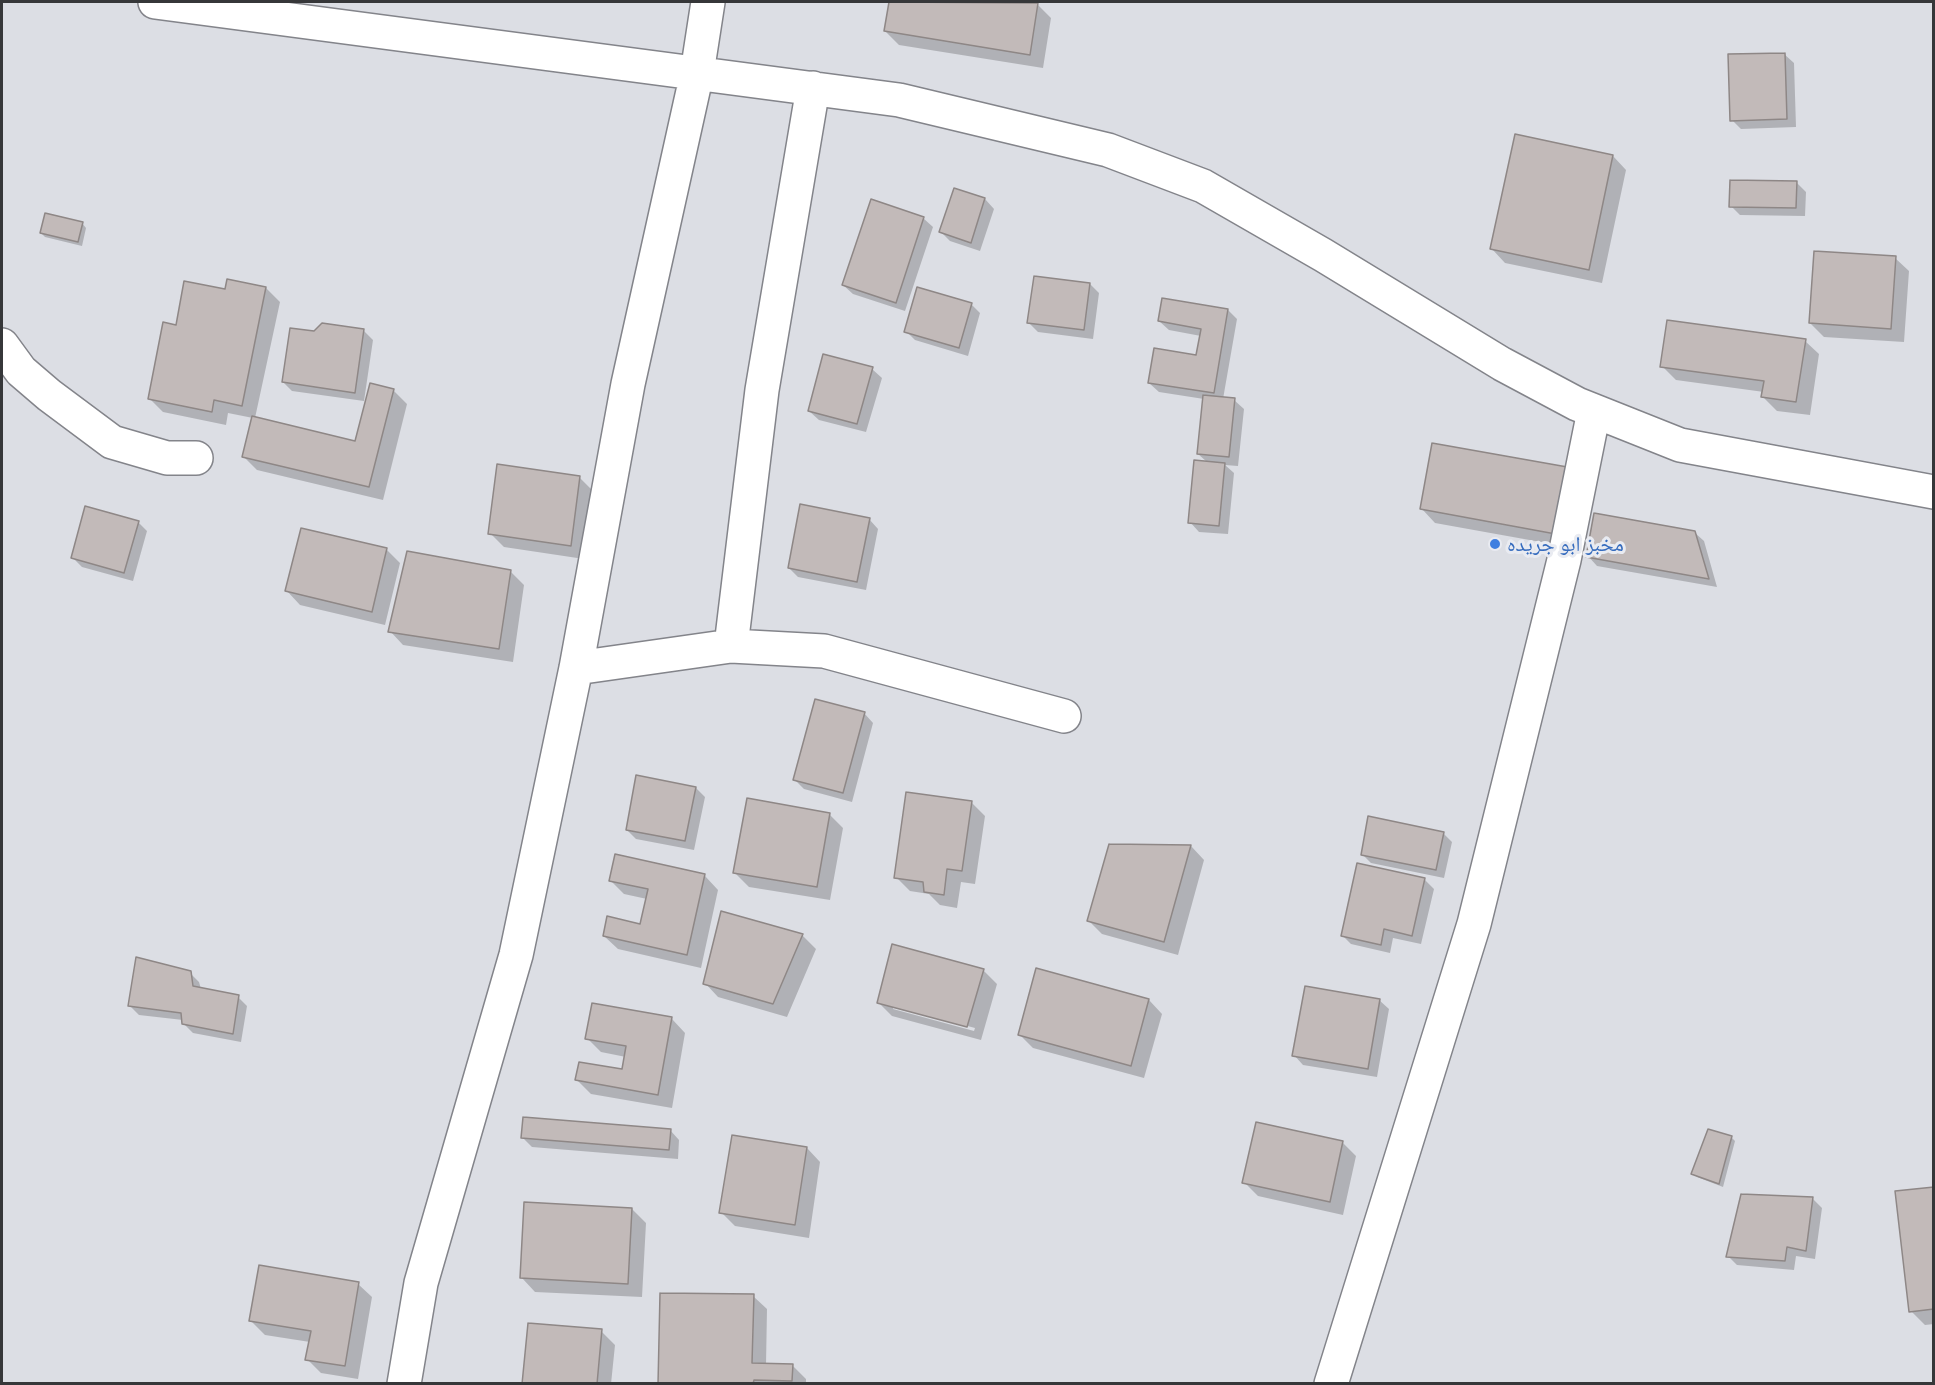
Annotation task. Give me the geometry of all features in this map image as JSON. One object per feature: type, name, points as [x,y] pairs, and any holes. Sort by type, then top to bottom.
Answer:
[{"type":"street","points":[[155,2],[900,100],[1108,150],[1203,186],[1323,255],[1502,364],[1576,404],[1680,445],[1934,492]]},
{"type":"street","points":[[404,1383],[422,1283],[516,955],[576,668],[628,384],[697,73],[708,2]]},
{"type":"street","points":[[731,646],[762,390],[813,88]]},
{"type":"street","points":[[2,345],[21,371],[112,442],[167,458],[196,458]]},
{"type":"street","points":[[1331,1383],[1474,924],[1564,560],[1594,411]]},
{"type":"street","points":[[576,668],[731,646],[824,651],[1064,716]]},
{"type":"building","points":[[889,2],[1038,3],[1030,55],[884,31]]},
{"type":"building","points":[[1785,53],[1787,119],[1730,121],[1728,54]]},
{"type":"building","points":[[1515,134],[1613,155],[1589,270],[1490,249]]},
{"type":"building","points":[[1730,180],[1797,181],[1796,208],[1729,207]]},
{"type":"building","points":[[954,188],[985,198],[971,243],[939,232]]},
{"type":"building","points":[[871,199],[924,217],[896,303],[842,285]]},
{"type":"building","points":[[45,213],[83,222],[78,242],[40,233]]},
{"type":"building","points":[[1814,251],[1896,256],[1891,329],[1809,323]]},
{"type":"building","points":[[1034,276],[1090,283],[1084,330],[1027,323]]},
{"type":"building","points":[[227,279],[266,287],[242,406],[214,400],[212,412],[148,399],[163,322],[176,325],[184,281],[225,289]]},
{"type":"building","points":[[917,287],[972,303],[959,348],[904,332]]},
{"type":"building","points":[[1162,298],[1228,309],[1214,393],[1148,383],[1154,348],[1196,355],[1201,329],[1158,321]]},
{"type":"building","points":[[1667,320],[1806,339],[1796,402],[1761,397],[1764,381],[1660,367]]},
{"type":"building","points":[[322,323],[364,329],[355,393],[282,382],[290,328],[314,331]]},
{"type":"building","points":[[823,354],[873,367],[857,424],[808,411]]},
{"type":"building","points":[[370,383],[394,389],[369,487],[242,457],[252,416],[355,441]]},
{"type":"building","points":[[1203,395],[1235,398],[1229,457],[1197,454]]},
{"type":"building","points":[[1432,443],[1573,468],[1561,535],[1420,509]]},
{"type":"building","points":[[1194,460],[1225,463],[1219,526],[1188,523]]},
{"type":"building","points":[[497,464],[580,476],[571,546],[488,534]]},
{"type":"building","points":[[800,504],[870,518],[857,582],[788,568]]},
{"type":"building","points":[[85,506],[139,521],[124,573],[71,558]]},
{"type":"building","points":[[1594,513],[1695,531],[1709,579],[1586,557]]},
{"type":"building","points":[[301,528],[387,548],[372,612],[285,591]]},
{"type":"building","points":[[407,551],[511,570],[499,649],[388,632]]},
{"type":"building","points":[[815,699],[865,712],[843,793],[793,780]]},
{"type":"building","points":[[636,775],[696,787],[685,841],[626,830]]},
{"type":"building","points":[[906,792],[972,801],[962,871],[947,869],[944,895],[924,892],[923,882],[894,878]]},
{"type":"building","points":[[747,798],[830,813],[817,887],[733,873]]},
{"type":"building","points":[[1368,816],[1444,832],[1436,870],[1361,855]]},
{"type":"building","points":[[1109,844],[1191,845],[1164,942],[1087,921]]},
{"type":"building","points":[[615,854],[705,874],[687,955],[603,936],[607,916],[640,924],[648,889],[609,881]]},
{"type":"building","points":[[1357,863],[1425,878],[1412,936],[1384,929],[1381,945],[1341,936]]},
{"type":"building","points":[[721,911],[803,934],[773,1004],[703,984]]},
{"type":"building","points":[[892,944],[984,969],[967,1027],[877,1003]]},
{"type":"building","points":[[136,957],[191,971],[193,986],[239,995],[233,1034],[182,1024],[181,1013],[128,1006]]},
{"type":"building","points":[[1036,968],[1149,999],[1131,1066],[1018,1035]]},
{"type":"building","points":[[1305,986],[1380,999],[1368,1069],[1292,1056]]},
{"type":"building","points":[[592,1003],[672,1017],[658,1095],[575,1080],[579,1062],[622,1069],[626,1046],[585,1039]]},
{"type":"building","points":[[523,1117],[671,1129],[669,1150],[521,1138]]},
{"type":"building","points":[[1256,1122],[1343,1141],[1330,1202],[1242,1183]]},
{"type":"building","points":[[1708,1129],[1732,1136],[1719,1184],[1691,1174]]},
{"type":"building","points":[[732,1135],[807,1147],[795,1225],[719,1213]]},
{"type":"building","points":[[1934,1187],[1934,1309],[1909,1312],[1895,1191]]},
{"type":"building","points":[[1741,1194],[1813,1197],[1806,1251],[1787,1247],[1785,1261],[1726,1257]]},
{"type":"building","points":[[524,1202],[632,1208],[628,1284],[520,1278]]},
{"type":"building","points":[[259,1265],[359,1282],[345,1366],[305,1360],[311,1331],[249,1321]]},
{"type":"building","points":[[660,1293],[754,1294],[752,1363],[793,1364],[792,1381],[754,1380],[753,1384],[658,1384]]},
{"type":"building","points":[[528,1323],[602,1329],[597,1384],[522,1384]]},
{"type":"place","name":"مخبز ابو جريده","points":[[1495,544]]}]
